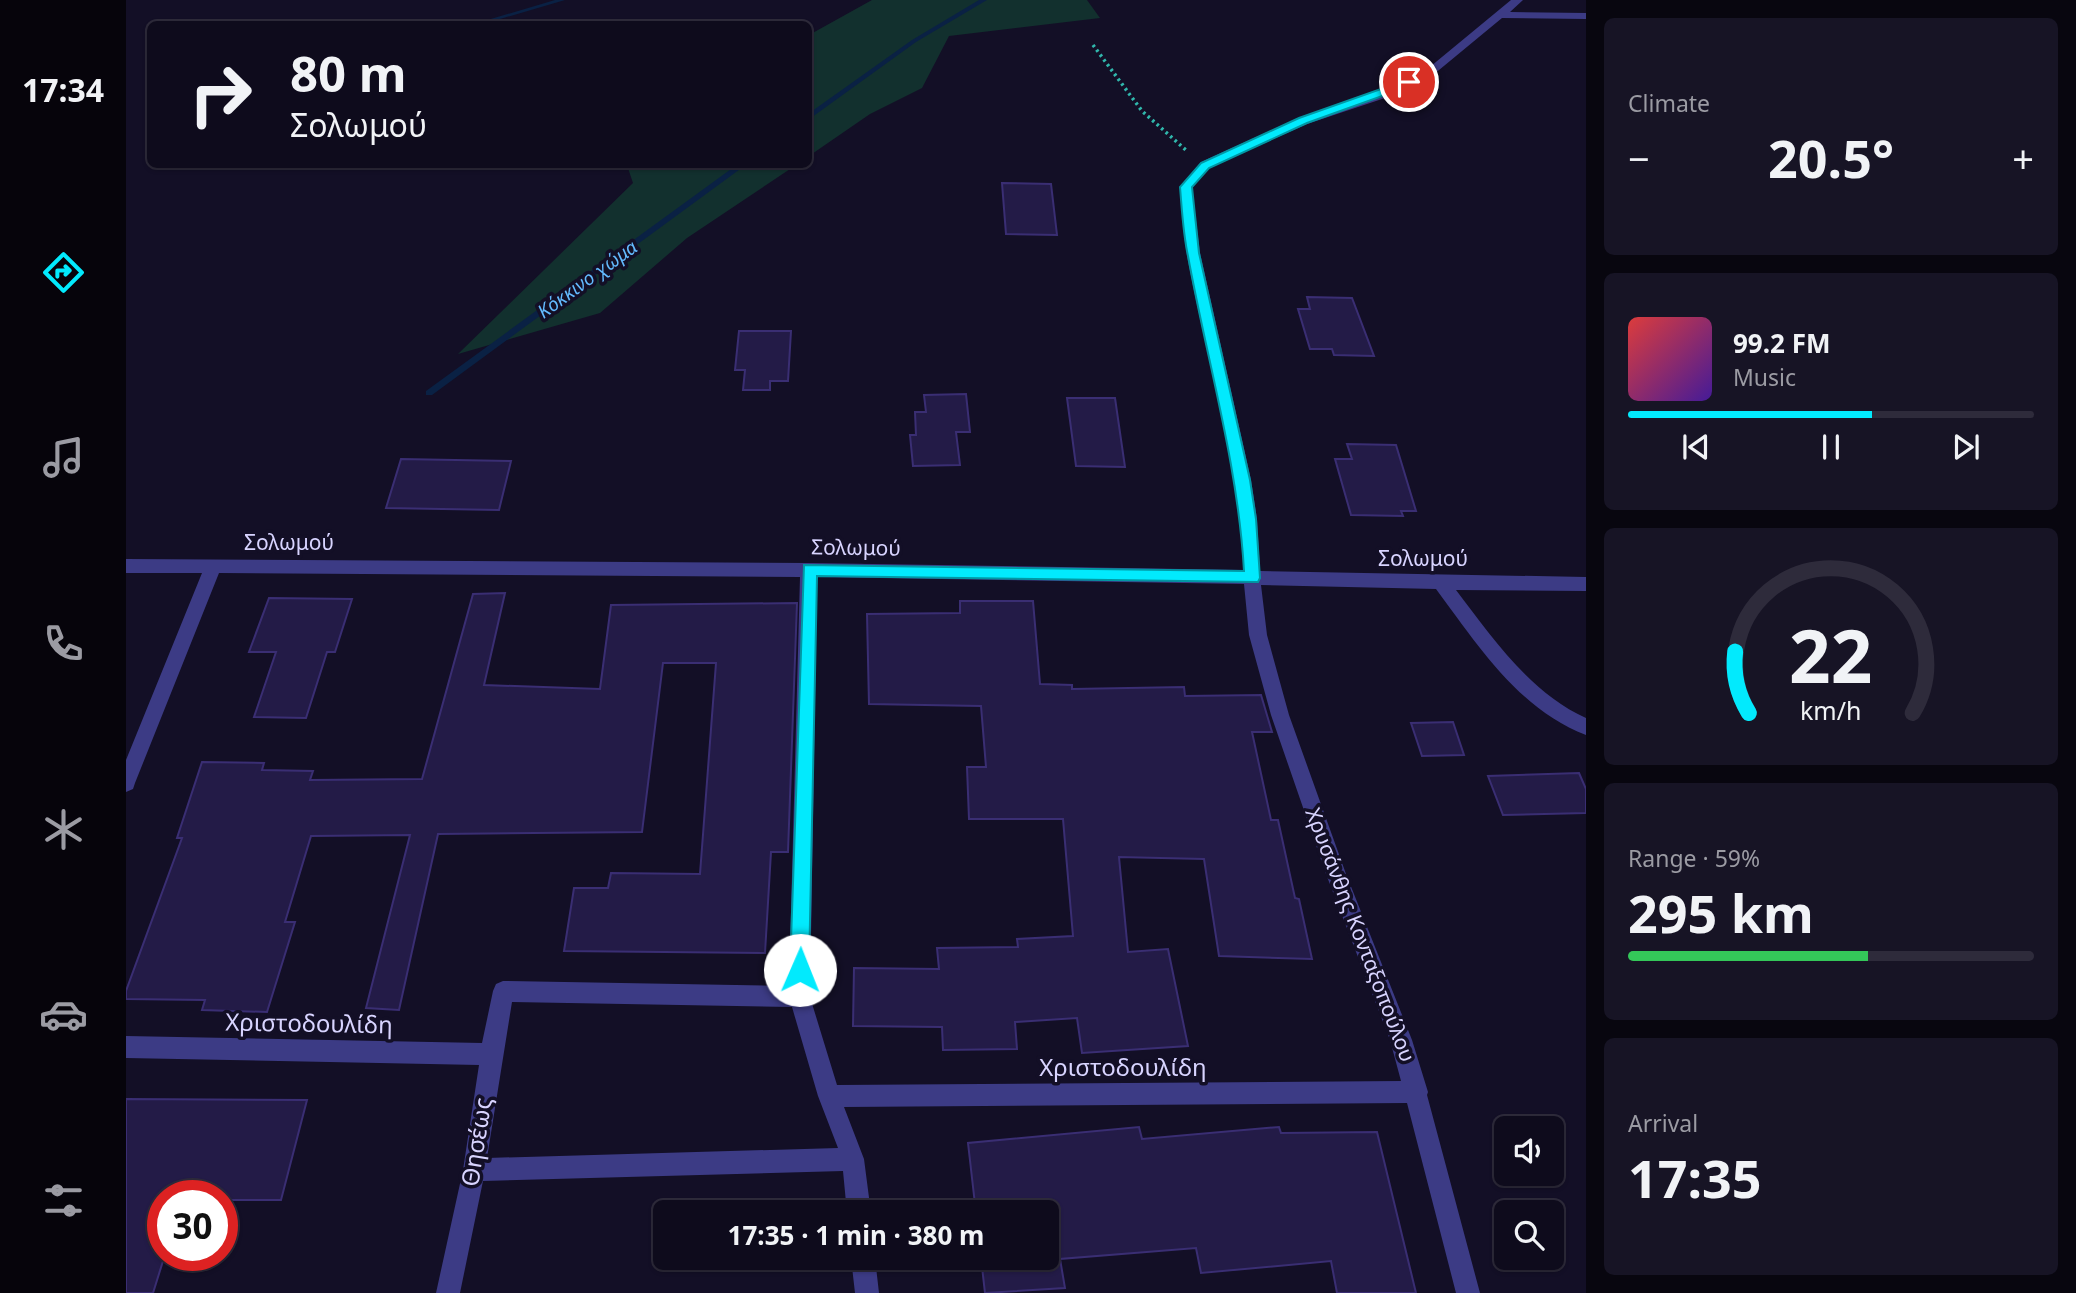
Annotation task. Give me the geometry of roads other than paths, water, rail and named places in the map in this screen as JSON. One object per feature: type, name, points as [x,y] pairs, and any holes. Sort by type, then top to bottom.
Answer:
[{"type":"street","points":[[1499,15],[1518,0]]},
{"type":"street","points":[[1499,15],[1586,16]]},
{"type":"street","name":"Χρυσάνθης Κονταξοπούλου","points":[[1468,1293],[1401,1040],[1335,874],[1280,715],[1258,635],[1249,519],[1243,480],[1188,222],[1186,187],[1205,165],[1303,121],[1390,92],[1429,73],[1499,15]]},
{"type":"street","points":[[126,783],[214,565]]},
{"type":"street","name":"Σολωμού","points":[[126,566],[809,570],[1252,578],[1304,582],[1586,584]]},
{"type":"street","points":[[809,570],[799,997],[829,1096],[853,1159],[858,1200]]},
{"type":"street","points":[[1440,582],[1487,643],[1544,705],[1569,722],[1586,727]]},
{"type":"street","name":"Θησέως","points":[[448,1293],[474,1170],[503,991],[799,997]]},
{"type":"street","name":"Χριστοδουλίδη","points":[[126,1047],[491,1054]]},
{"type":"street","name":"Χριστοδουλίδη","points":[[829,1096],[1417,1093]]},
{"type":"street","points":[[474,1170],[853,1159]]},
{"type":"street","points":[[864,1270],[867,1293]]},
{"type":"waterway","name":"Κόκκινο χώμα","points":[[488,21],[562,0]]},
{"type":"waterway","name":"Κόκκινο χώμα","points":[[812,115],[914,41],[984,0]]},
{"type":"waterway","name":"Κόκκινο χώμα","points":[[429,393],[738,168]]}]
